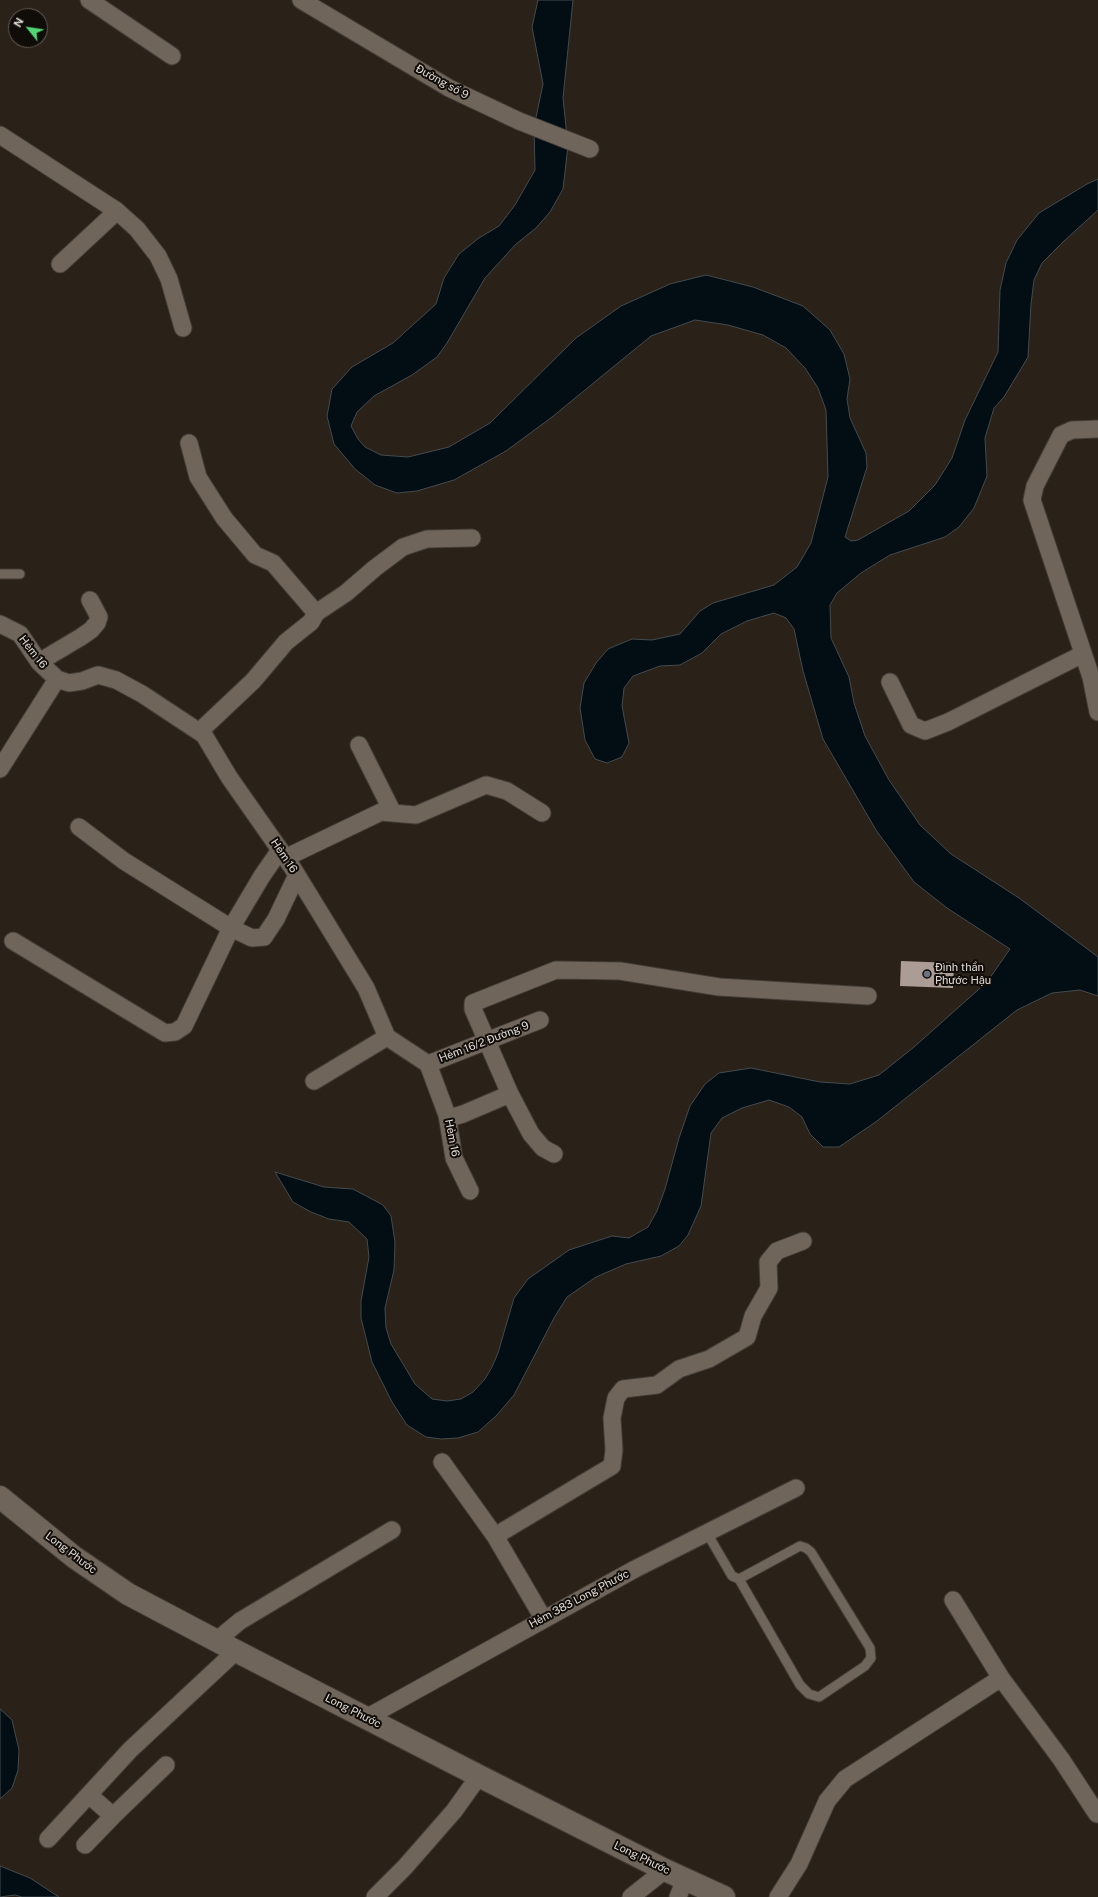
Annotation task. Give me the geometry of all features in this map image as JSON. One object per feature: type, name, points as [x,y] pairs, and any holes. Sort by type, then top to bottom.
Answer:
[{"type":"street","points":[[89,0],[172,56]]},
{"type":"street","name":"Đường số 9","points":[[301,0],[449,88],[519,121],[583,146]]},
{"type":"street","points":[[0,135],[117,211],[137,229],[158,256],[169,279],[183,328]]},
{"type":"street","points":[[60,264],[117,211]]},
{"type":"street","points":[[1098,429],[1072,430],[1061,435],[1035,486],[1032,500],[1091,677],[1098,712]]},
{"type":"street","points":[[189,443],[198,477],[224,518],[255,555],[273,563],[316,614]]},
{"type":"street","points":[[200,731],[253,681],[286,642],[311,622],[316,614],[346,593],[403,548],[427,539],[472,538]]},
{"type":"street","points":[[39,662],[81,637],[97,623],[99,617],[90,600]]},
{"type":"street","name":"Hẻm 16","points":[[0,624],[20,634],[39,662],[57,679],[69,683],[82,681],[98,675],[116,680],[142,694],[200,731],[297,875],[366,988],[387,1037]]},
{"type":"street","points":[[890,682],[911,725],[925,730],[948,722],[1083,654]]},
{"type":"street","points":[[0,769],[57,679]]},
{"type":"street","points":[[359,745],[393,813]]},
{"type":"street","points":[[13,941],[165,1033],[175,1032],[184,1026],[231,928],[283,854],[381,812],[416,816],[486,785],[507,791],[542,812]]},
{"type":"street","points":[[79,827],[124,861],[231,928],[252,938],[264,937],[276,919],[297,875]]},
{"type":"street","points":[[554,1154],[543,1148],[532,1134],[510,1094],[473,1009],[474,1003],[556,970],[620,971],[719,986],[868,996]]},
{"type":"street","name":"Hẻm 16/2 Đường 9","points":[[428,1064],[540,1020]]},
{"type":"street","points":[[314,1081],[387,1037],[428,1064]]},
{"type":"street","name":"Hẻm 16","points":[[428,1064],[447,1115],[454,1158],[470,1191]]},
{"type":"street","points":[[447,1115],[453,1117],[463,1114],[510,1094]]},
{"type":"street","points":[[495,1536],[612,1466],[614,1450],[612,1418],[616,1398],[623,1389],[657,1385],[679,1370],[709,1359],[747,1337],[753,1316],[769,1288],[768,1262],[777,1251],[802,1241]]},
{"type":"street","points":[[442,1462],[495,1536],[543,1618]]},
{"type":"street","name":"Hẻm 383 Long Phước","points":[[366,1718],[543,1618],[635,1569],[796,1488]]},
{"type":"street","name":"Long Phước","points":[[0,1497],[74,1557],[128,1594],[216,1641],[665,1870],[682,1888],[724,1897]]},
{"type":"street","points":[[216,1641],[240,1622],[392,1530]]},
{"type":"street","points":[[953,1600],[1001,1678],[1061,1759],[1097,1814]]},
{"type":"street","points":[[48,1839],[130,1750],[236,1651]]},
{"type":"street","points":[[778,1897],[799,1864],[827,1801],[845,1779],[1001,1678]]},
{"type":"street","points":[[85,1845],[166,1764]]},
{"type":"street","points":[[375,1897],[405,1867],[454,1811],[479,1776]]},
{"type":"street","points":[[89,1795],[113,1816]]},
{"type":"street","points":[[631,1897],[665,1870]]},
{"type":"lane","points":[[0,574],[20,574]]},
{"type":"lane","points":[[707,1533],[732,1576],[739,1579],[800,1686],[809,1694],[819,1697],[865,1666],[871,1658],[870,1648],[811,1552],[806,1548],[800,1546],[739,1579]]},
{"type":"shaded area","points":[[538,0],[573,0],[563,98],[568,146],[563,189],[550,212],[536,228],[516,244],[485,278],[447,343],[437,357],[412,375],[374,396],[357,412],[351,426],[358,439],[365,447],[381,455],[408,457],[449,447],[490,423],[576,338],[621,306],[670,284],[706,275],[753,287],[803,306],[830,330],[844,354],[850,379],[847,399],[850,418],[866,453],[867,467],[845,537],[851,541],[858,540],[909,511],[935,485],[952,458],[965,420],[998,352],[1000,290],[1006,263],[1017,240],[1039,213],[1098,179],[1098,210],[1042,263],[1034,280],[1028,357],[1004,397],[994,408],[985,438],[987,476],[974,508],[959,527],[945,537],[890,555],[861,573],[837,593],[830,605],[831,638],[849,677],[854,703],[865,736],[889,780],[920,825],[951,854],[1019,898],[1098,957],[1098,996],[1080,990],[1052,993],[1017,1010],[877,1121],[839,1147],[823,1147],[810,1134],[802,1117],[789,1107],[769,1100],[742,1108],[722,1118],[711,1133],[701,1206],[688,1235],[679,1246],[661,1256],[626,1264],[596,1277],[567,1297],[554,1318],[514,1395],[496,1416],[478,1432],[458,1438],[441,1439],[426,1437],[407,1425],[392,1402],[372,1362],[361,1318],[361,1301],[369,1257],[367,1239],[349,1222],[329,1219],[311,1212],[293,1202],[275,1172],[324,1187],[353,1189],[383,1205],[391,1216],[395,1242],[394,1270],[385,1308],[386,1328],[391,1344],[415,1384],[432,1399],[447,1401],[461,1399],[473,1392],[485,1379],[492,1367],[498,1353],[514,1298],[528,1279],[569,1250],[612,1236],[629,1238],[648,1227],[657,1211],[665,1189],[679,1138],[690,1106],[705,1084],[719,1073],[751,1068],[820,1082],[850,1084],[879,1075],[914,1047],[987,982],[1010,949],[947,908],[914,882],[876,830],[823,739],[803,671],[794,629],[786,618],[774,613],[747,621],[721,634],[702,653],[680,665],[660,666],[633,676],[624,688],[622,706],[629,743],[622,757],[607,763],[595,759],[585,740],[580,708],[584,683],[596,663],[608,649],[632,639],[652,640],[680,634],[700,611],[713,603],[774,585],[797,567],[811,543],[828,477],[826,410],[818,388],[805,368],[786,348],[763,335],[728,325],[695,320],[651,336],[552,417],[506,451],[454,480],[417,491],[397,493],[375,485],[355,469],[334,444],[327,416],[332,389],[352,367],[393,343],[436,304],[444,278],[459,254],[479,238],[499,226],[515,205],[535,170],[534,127],[543,84],[532,27]]},
{"type":"shaded area","points":[[0,1709],[12,1720],[19,1750],[18,1770],[12,1788],[0,1799]]},
{"type":"shaded area","points":[[0,1866],[30,1878],[59,1897],[22,1897],[15,1895],[0,1897]]},
{"type":"building","name":"Đình thần Phước Hậu","points":[[901,961],[954,963],[953,988],[900,986]]},
{"type":"place","name":"Đình thần Phước Hậu","points":[[927,974]]}]
